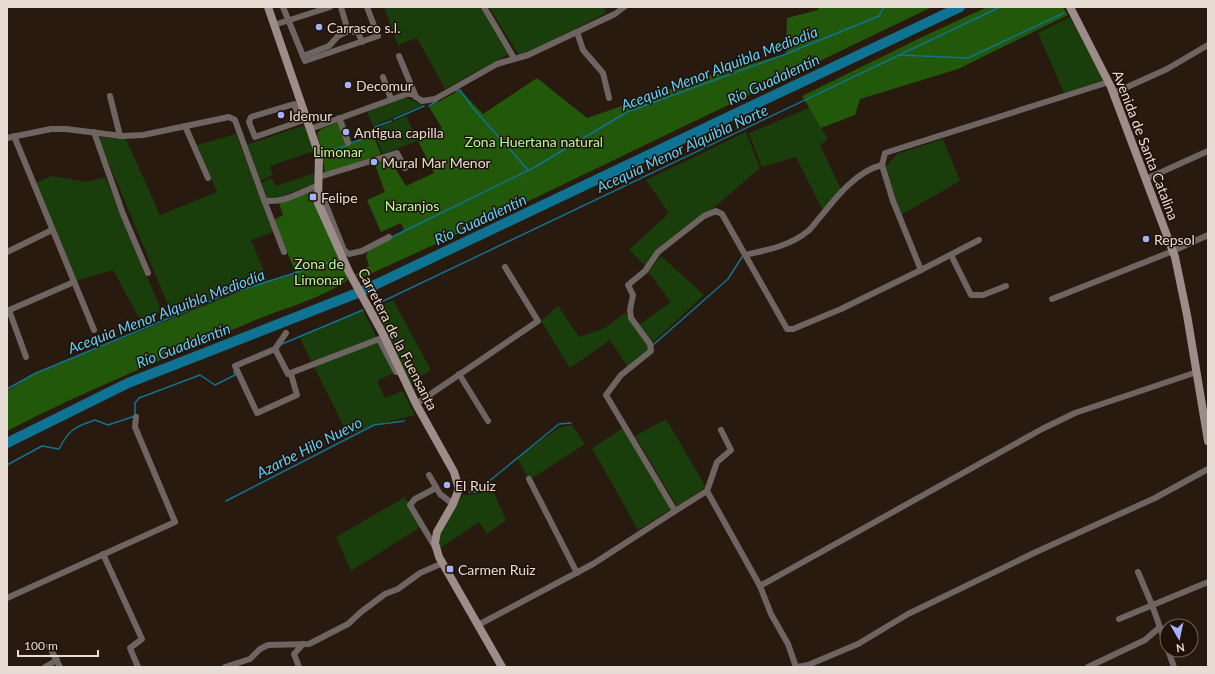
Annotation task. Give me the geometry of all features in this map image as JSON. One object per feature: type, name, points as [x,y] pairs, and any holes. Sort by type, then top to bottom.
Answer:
[{"type":"main road","name":"Carretera de la Fuensanta","points":[[268,7],[304,120],[310,129],[319,155],[318,203],[349,272],[383,334],[416,404],[454,472],[459,489],[453,504],[437,532],[434,543],[442,564],[502,667]]},
{"type":"main road","name":"Avenida de Santa Catalina","points":[[1070,7],[1114,93],[1173,251],[1180,280],[1197,372],[1208,441]]},
{"type":"street","points":[[283,7],[305,61],[378,36],[367,7]]},
{"type":"street","points":[[341,7],[348,31]]},
{"type":"street","points":[[484,7],[514,58]]},
{"type":"street","points":[[310,129],[407,94],[422,101],[435,99],[497,64],[528,55],[615,14],[624,7]]},
{"type":"street","points":[[274,25],[316,12]]},
{"type":"street","points":[[303,56],[329,46],[338,36],[348,31],[358,32],[362,42]]},
{"type":"street","points":[[577,32],[583,50],[603,73],[609,98]]},
{"type":"street","points":[[1114,93],[1167,69],[1208,45]]},
{"type":"street","points":[[399,56],[416,97]]},
{"type":"street","points":[[383,77],[391,99]]},
{"type":"street","points":[[921,270],[893,201],[882,165],[885,153],[1109,82]]},
{"type":"street","points":[[110,96],[120,136]]},
{"type":"street","points":[[294,104],[304,120],[255,137],[249,122],[251,117],[294,104]]},
{"type":"street","points":[[7,138],[51,130],[94,132],[120,136],[143,135],[229,118],[235,120],[284,252]]},
{"type":"street","points":[[339,118],[348,143]]},
{"type":"street","points":[[185,126],[208,178]]},
{"type":"street","points":[[94,132],[123,214],[148,272]]},
{"type":"street","points":[[14,136],[94,330]]},
{"type":"street","points":[[1146,178],[1208,151]]},
{"type":"street","points":[[264,200],[270,202],[279,200],[319,181],[397,153],[405,168]]},
{"type":"street","points":[[745,255],[772,249],[794,241],[808,231],[851,182],[882,165]]},
{"type":"street","points":[[318,198],[324,200],[344,250],[349,254],[362,251],[389,237]]},
{"type":"street","points":[[675,511],[606,395],[621,375],[650,351],[650,344],[631,318],[630,310],[633,296],[628,284],[645,271],[658,252],[704,216],[716,211],[722,214],[787,329],[793,329],[841,309],[979,240]]},
{"type":"street","points":[[7,252],[52,230]]},
{"type":"street","points":[[1052,299],[1173,251],[1208,235]]},
{"type":"street","points":[[951,255],[971,295],[983,295],[1006,286]]},
{"type":"street","points":[[416,404],[538,321],[505,267]]},
{"type":"street","points":[[26,357],[8,311],[74,282]]},
{"type":"street","points":[[275,349],[288,374],[291,374],[297,395],[257,413],[235,366],[275,349],[286,333]]},
{"type":"street","points":[[291,374],[379,339],[396,372],[400,371]]},
{"type":"street","points":[[760,586],[1042,429],[1081,411],[1197,372]]},
{"type":"street","points":[[460,374],[488,421]]},
{"type":"street","points":[[7,598],[175,522],[135,427],[136,417]]},
{"type":"street","points":[[478,625],[577,573],[707,491],[717,462],[731,450],[721,430]]},
{"type":"street","points":[[707,491],[760,586],[771,614],[788,644],[796,667],[808,665],[858,644],[908,614],[1036,552],[1130,510],[1208,469]]},
{"type":"street","points":[[429,475],[440,494],[453,504]]},
{"type":"street","points":[[528,478],[577,573]]},
{"type":"street","points":[[436,488],[414,499],[410,505],[436,548]]},
{"type":"street","points":[[103,554],[142,639],[130,648],[138,667]]},
{"type":"street","points":[[225,667],[250,659],[260,649],[268,645],[309,644],[348,624],[385,594],[398,589],[420,573],[442,564]]},
{"type":"street","points":[[1138,572],[1159,624]]},
{"type":"street","points":[[1119,619],[1208,582]]},
{"type":"street","points":[[1088,667],[1145,640],[1159,628]]},
{"type":"street","points":[[299,667],[294,654],[303,644]]},
{"type":"street","points":[[49,646],[60,667]]},
{"type":"street","points":[[45,667],[56,660]]},
{"type":"green space","points":[[384,7],[481,7],[511,53],[445,89],[417,38],[398,45]]},
{"type":"green space","points":[[489,7],[604,7],[606,13],[520,57]]},
{"type":"green space","name":"Zona Huertana natural","points":[[818,7],[932,7],[508,211],[359,279],[356,274],[369,266],[366,256],[369,249],[404,230],[401,223],[381,232],[367,200],[385,192],[374,162],[387,155],[406,186],[434,173],[418,141],[442,128],[429,107],[460,90],[483,114],[537,78],[587,118],[709,76],[786,54],[787,18],[818,10]]},
{"type":"green space","points":[[987,7],[1063,7],[1068,15],[958,69],[860,99],[855,115],[821,128],[802,96]]},
{"type":"green space","points":[[1070,17],[1104,81],[1064,93],[1038,33]]},
{"type":"green space","points":[[405,97],[423,105],[373,126],[367,112]]},
{"type":"green space","points":[[809,108],[828,139],[820,145],[841,189],[823,211],[796,157],[762,167],[749,133]]},
{"type":"green space","points":[[406,116],[418,141],[383,154],[372,130]]},
{"type":"green space","name":"Limonar","points":[[344,120],[352,143],[373,135],[381,154],[325,174],[322,151],[317,134],[321,129]]},
{"type":"green space","points":[[305,125],[314,151],[270,166],[273,175],[260,181],[246,145]]},
{"type":"green space","points":[[746,132],[760,168],[646,266],[629,250],[669,213],[646,180]]},
{"type":"green space","points":[[236,134],[273,232],[251,240],[268,281],[171,312],[98,137],[126,139],[160,215],[217,192],[197,145]]},
{"type":"green space","points":[[943,139],[960,181],[901,215],[885,167],[897,154]]},
{"type":"green space","points":[[315,173],[316,183],[275,199],[265,197],[261,183],[271,178],[276,186]]},
{"type":"green space","points":[[52,176],[86,182],[105,177],[162,312],[140,320],[113,270],[76,281],[35,183]]},
{"type":"green space","name":"Zona de Limonar","points":[[314,190],[316,206],[348,280],[325,293],[251,322],[97,388],[7,431],[7,391],[36,373],[256,285],[296,274],[274,220],[283,215],[278,200]]},
{"type":"green space","points":[[661,256],[704,295],[653,342],[639,325],[671,302],[648,272]]},
{"type":"green space","points":[[393,300],[431,370],[411,383],[374,309]]},
{"type":"green space","points":[[558,306],[579,337],[605,328],[625,313],[650,344],[651,351],[629,369],[610,340],[570,368],[541,321]]},
{"type":"green space","points":[[363,310],[394,373],[377,381],[385,398],[403,391],[415,415],[374,425],[348,435],[299,336]]},
{"type":"green space","points":[[666,419],[706,487],[677,506],[635,436]]},
{"type":"green space","points":[[572,425],[585,444],[529,479],[517,458],[560,427]]},
{"type":"green space","points":[[623,428],[671,509],[638,530],[592,448]]},
{"type":"green space","points":[[488,491],[494,493],[506,520],[487,534],[479,522],[439,549],[441,534],[444,527],[463,495]]},
{"type":"green space","points":[[405,497],[422,526],[351,571],[336,537]]},
{"type":"waterway","name":"Acequia Menor Alquibla Mediodía","points":[[390,238],[535,167],[627,112],[786,54],[879,16],[884,7]]},
{"type":"waterway","name":"Río Guadalentín","points":[[7,443],[128,383],[360,292],[960,7]]},
{"type":"waterway","name":"Acequia Menor Alquibla Norte","points":[[373,306],[1000,7]]},
{"type":"waterway","points":[[900,55],[968,58],[1064,13]]},
{"type":"waterway","points":[[456,91],[460,90],[473,108],[528,170]]},
{"type":"waterway","points":[[429,106],[437,101]]},
{"type":"waterway","points":[[394,119],[424,106]]},
{"type":"waterway","points":[[351,143],[374,135],[371,131],[375,127],[391,121]]},
{"type":"waterway","points":[[325,153],[348,145]]},
{"type":"waterway","name":"Azarbe Hilo Nuevo","points":[[653,345],[728,279],[742,257]]},
{"type":"waterway","name":"Acequia Menor Alquibla Mediodía","points":[[7,389],[36,373],[225,295],[336,260]]},
{"type":"waterway","name":"Acequia Menor Alquibla Norte","points":[[282,344],[363,310]]},
{"type":"waterway","name":"Acequia Menor Alquibla Norte","points":[[7,465],[42,446],[59,449],[69,433],[88,422],[95,420],[108,425],[135,416],[135,403],[139,398],[200,375],[215,385],[235,375],[234,371]]},
{"type":"waterway","name":"Azarbe Hilo Nuevo","points":[[226,501],[374,425],[404,421]]},
{"type":"waterway","name":"Azarbe Hilo Nuevo","points":[[469,492],[476,492],[559,424],[571,423]]},
{"type":"place","name":"Carrasco s.l.","points":[[319,27]]},
{"type":"place","name":"Decomur","points":[[348,85]]},
{"type":"place","name":"Idemur","points":[[281,115]]},
{"type":"place","name":"Antigua capilla","points":[[346,132]]},
{"type":"place","name":"Mural Mar Menor","points":[[374,162]]},
{"type":"place","name":"Felipe","points":[[313,197]]},
{"type":"place","name":"Repsol","points":[[1146,239]]},
{"type":"place","name":"El Ruiz","points":[[447,485]]},
{"type":"place","name":"Carmen Ruiz","points":[[450,569]]},
{"type":"park label","name":"Naranjos","points":[[412,205]]}]
